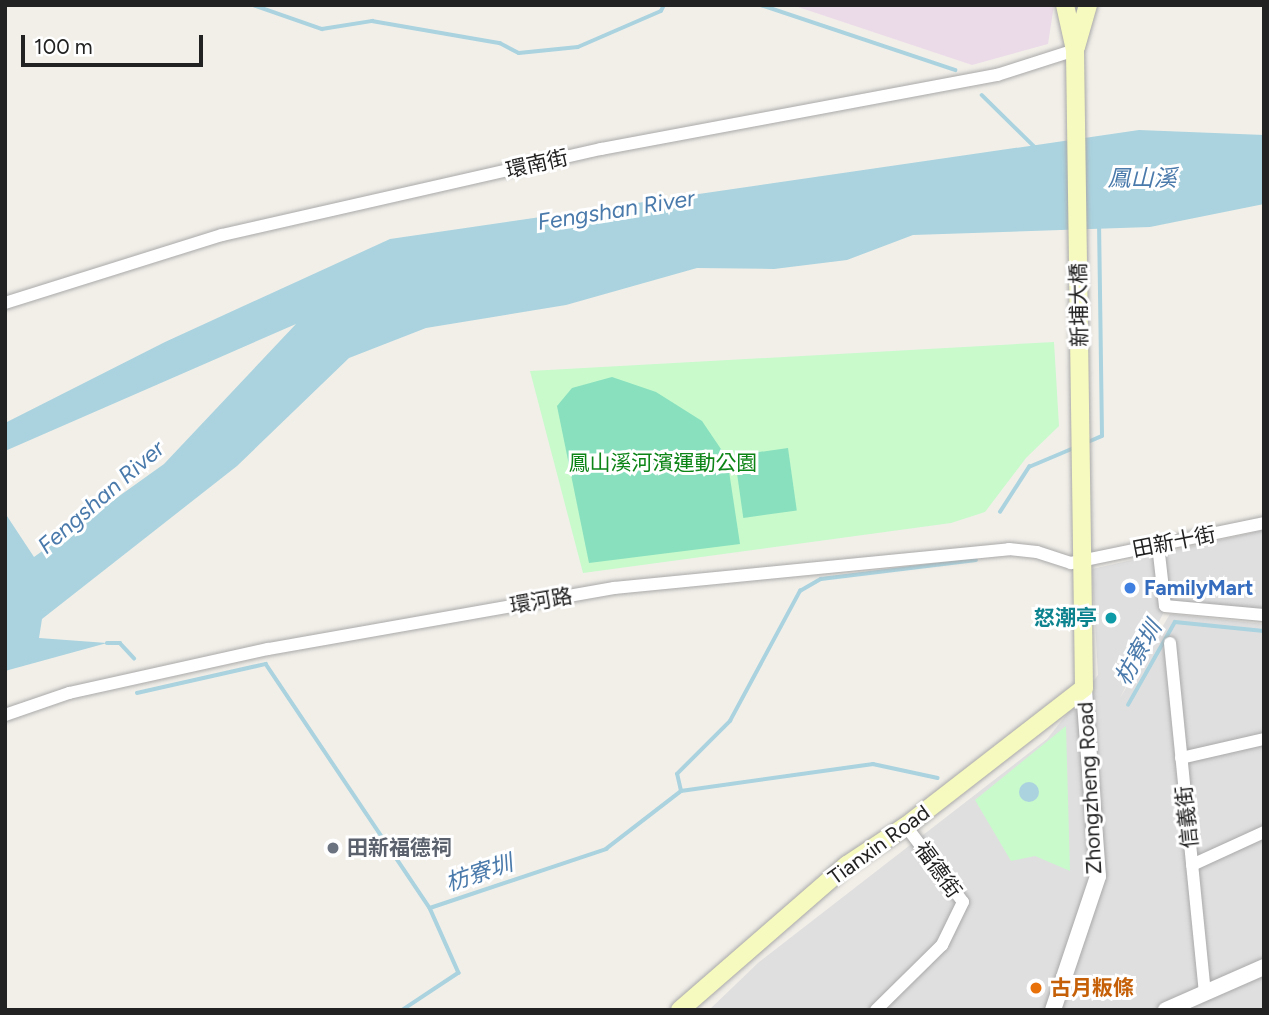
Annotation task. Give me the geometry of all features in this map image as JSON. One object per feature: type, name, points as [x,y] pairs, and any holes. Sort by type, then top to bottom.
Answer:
[{"type":"main road","points":[[1065,5],[1075,50]]},
{"type":"main road","points":[[1075,50],[1087,5]]},
{"type":"main road","name":"新埔大橋","points":[[1075,50],[1083,559]]},
{"type":"main road","name":"Zhongzheng Road","points":[[1083,559],[1084,688]]},
{"type":"main road","name":"Tianxin Road","points":[[680,1010],[847,865],[906,827],[1084,688]]},
{"type":"street","name":"環南街","points":[[5,303],[222,235],[601,149],[996,75],[1075,50]]},
{"type":"street","name":"田新十街","points":[[1083,559],[1264,523]]},
{"type":"street","points":[[1158,545],[1166,606],[1264,615]]},
{"type":"street","name":"環河路","points":[[5,716],[69,693],[268,649],[614,588],[1009,550],[1037,552],[1071,563],[1083,559]]},
{"type":"street","name":"信義街","points":[[1170,643],[1206,991]]},
{"type":"street","name":"Zhongzheng Road","points":[[1054,1010],[1098,876],[1084,688]]},
{"type":"street","points":[[1181,758],[1264,739]]},
{"type":"street","name":"福德街","points":[[876,1010],[942,945],[963,902],[906,827]]},
{"type":"street","points":[[1192,865],[1264,832]]},
{"type":"street","points":[[1173,1008],[1264,967]]},
{"type":"shaded area","points":[[792,5],[1054,5],[1048,44],[972,65]]},
{"type":"shaded area","points":[[1264,530],[1264,612],[1169,602],[1120,698],[1170,614],[1264,624],[1264,1010],[709,1010],[759,962],[1047,739],[1098,675],[1092,569]]},
{"type":"green space","name":"鳳山溪河濱運動公園","points":[[1054,342],[1059,426],[1026,458],[985,512],[951,523],[583,573],[530,371]]},
{"type":"green space","points":[[612,377],[656,392],[702,421],[727,458],[740,544],[589,563],[557,406],[572,388]]},
{"type":"green space","points":[[788,448],[797,510],[743,518],[735,456]]},
{"type":"green space","points":[[1066,726],[1070,871],[1035,856],[1011,861],[975,800]]},
{"type":"water","name":"鳳山溪","points":[[1139,130],[1264,135],[1264,204],[1150,227],[913,235],[847,260],[774,269],[697,268],[566,305],[426,328],[349,358],[237,466],[42,619],[39,638],[107,643],[5,671],[5,513],[34,557],[164,464],[296,324],[5,451],[5,423],[165,342],[390,239]]},
{"type":"water","points":[[1029,782],[1036,785],[1039,792],[1036,799],[1029,802],[1022,799],[1019,792],[1022,785]]},
{"type":"waterway","points":[[253,5],[322,29],[372,21],[500,43],[519,53],[578,47],[661,11],[664,5]]},
{"type":"waterway","points":[[761,5],[955,70]]},
{"type":"waterway","points":[[982,95],[1035,147]]},
{"type":"waterway","points":[[1088,442],[1102,436],[1099,229]]},
{"type":"waterway","points":[[1000,512],[1029,467],[1074,448]]},
{"type":"waterway","points":[[681,791],[677,774],[730,721],[800,591],[821,579],[976,560]]},
{"type":"waterway","name":"枋寮圳","points":[[1128,705],[1175,622],[1264,631]]},
{"type":"waterway","name":"枋寮圳","points":[[107,643],[120,643],[134,658]]},
{"type":"waterway","name":"枋寮圳","points":[[137,693],[266,664],[430,908],[459,973],[403,1010]]},
{"type":"waterway","name":"枋寮圳","points":[[430,908],[606,849],[681,791],[873,764],[938,778]]},
{"type":"place","name":"FamilyMart","points":[[1130,588]]},
{"type":"place","name":"怒潮亭","points":[[1111,618]]},
{"type":"place","name":"田新福德祠","points":[[333,848]]},
{"type":"place","name":"古月粄條","points":[[1036,988]]},
{"type":"water label","name":"Fengshan River","points":[[616,210]]},
{"type":"water label","name":"Fengshan River","points":[[101,497]]}]
